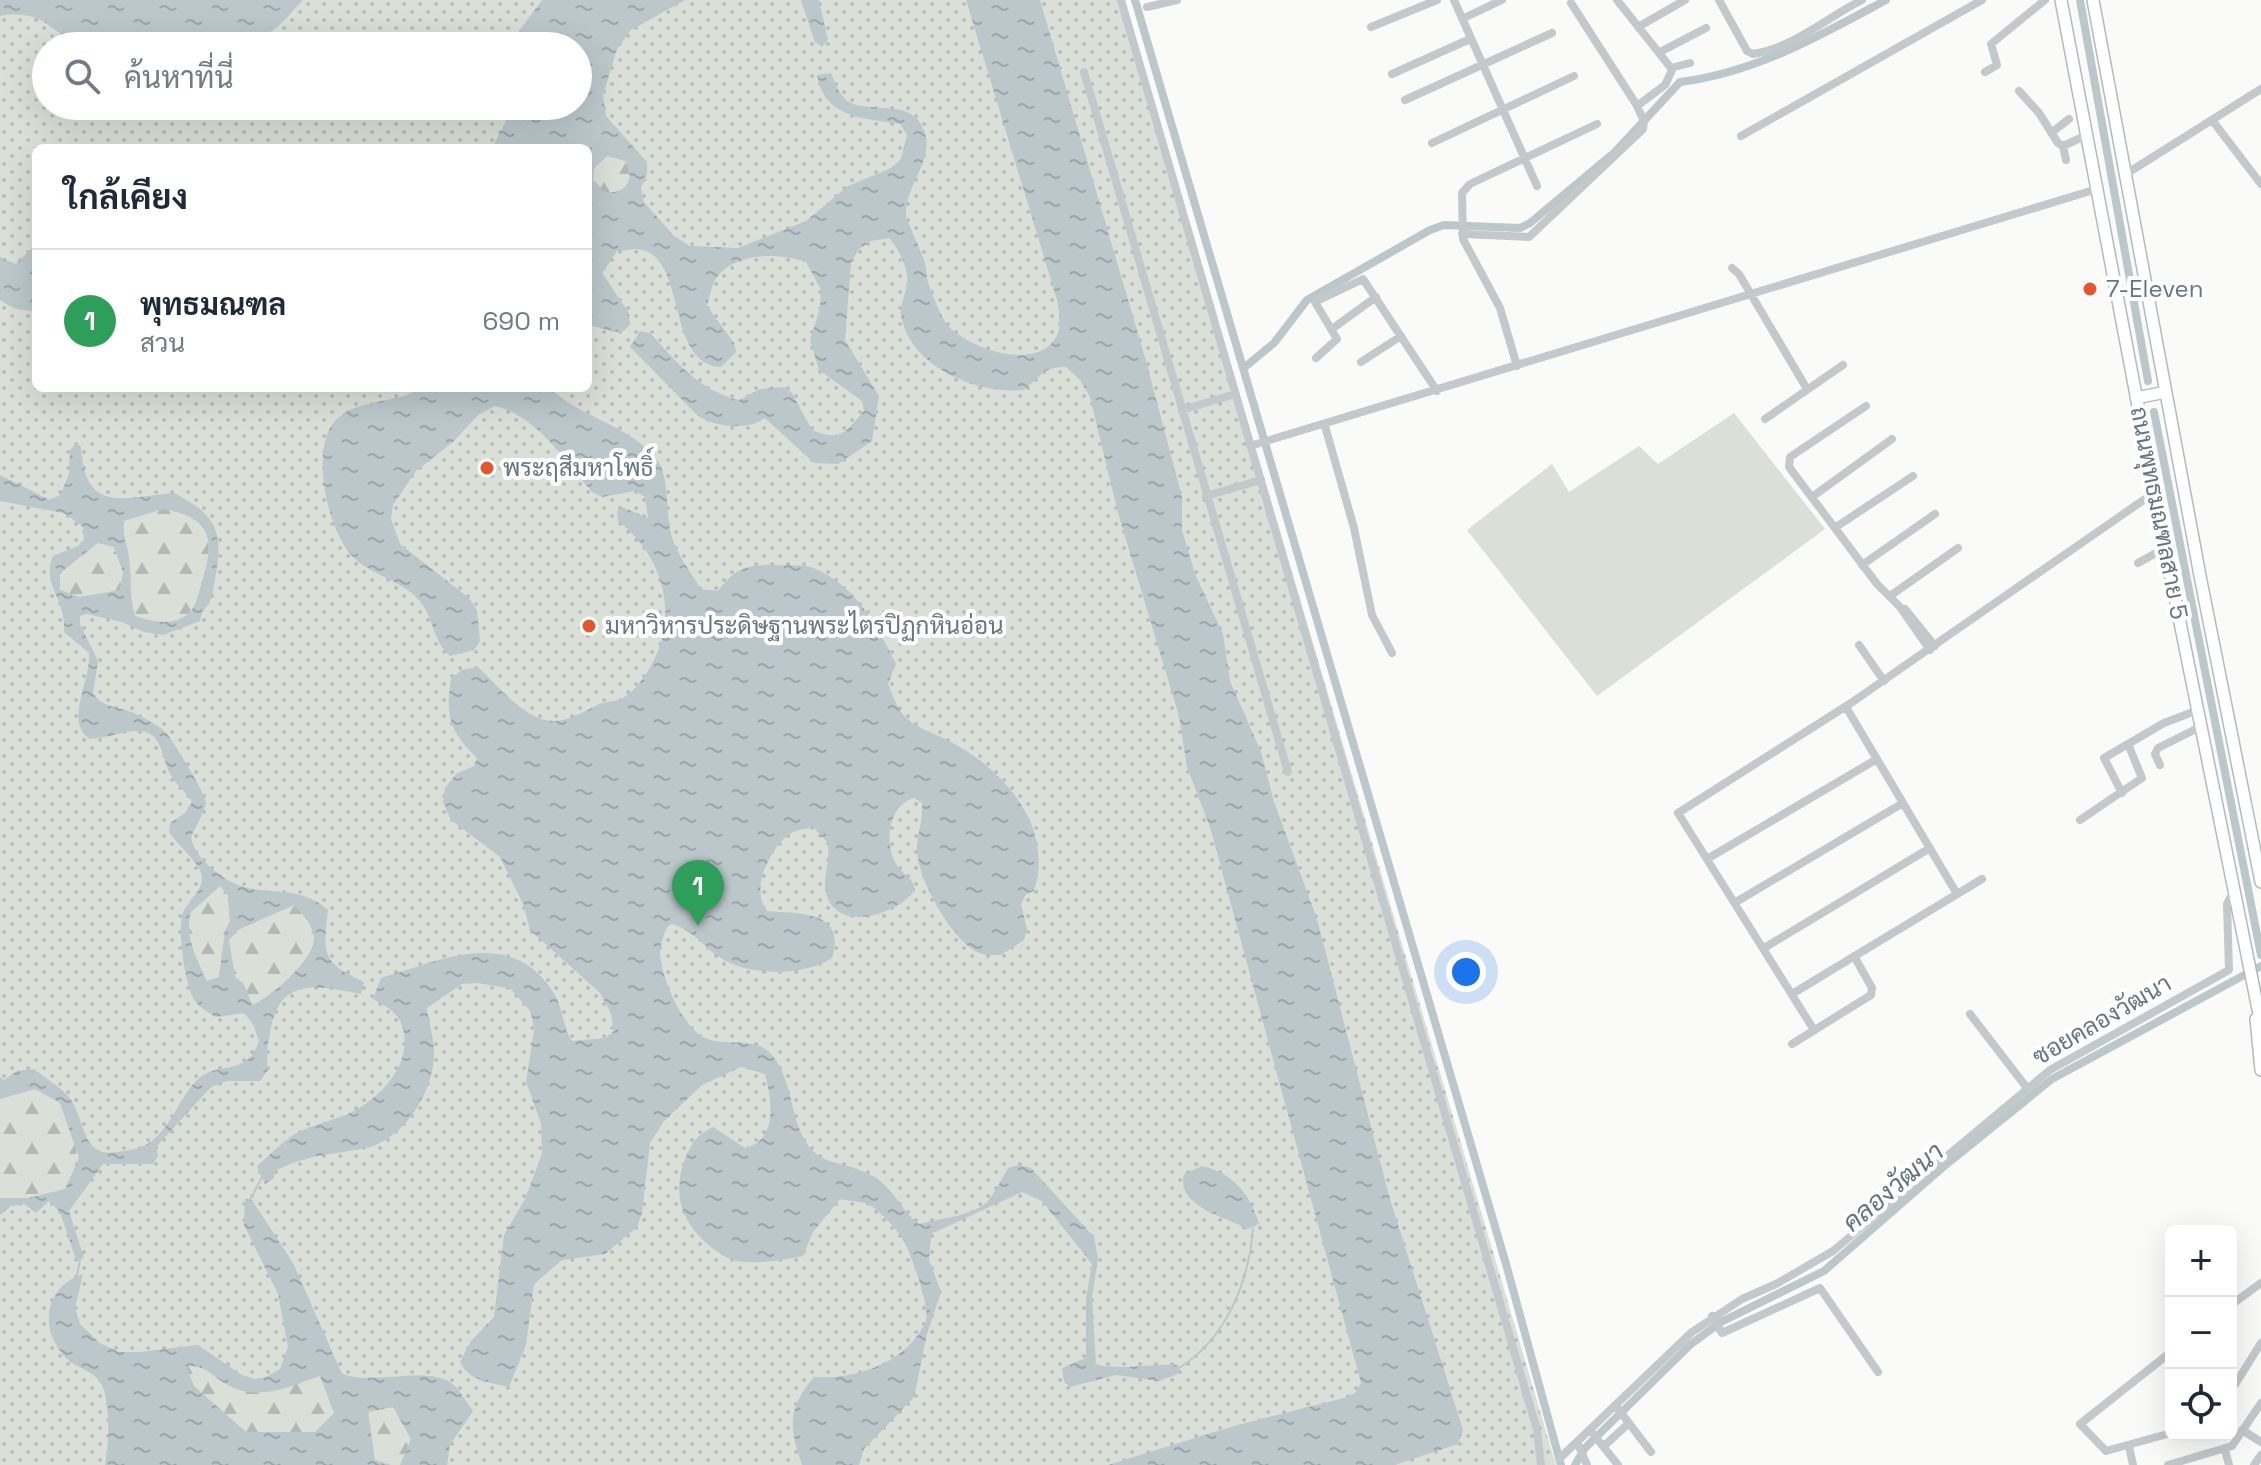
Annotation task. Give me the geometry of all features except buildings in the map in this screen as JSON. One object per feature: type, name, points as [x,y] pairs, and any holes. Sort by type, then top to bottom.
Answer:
[{"type":"main road","name":"ถนนพุทธมณฑลสาย 5","points":[[2061,0],[2165,548],[2261,1024]]},
{"type":"main road","name":"ถนนพุทธมณฑลสาย 5","points":[[2093,0],[2261,882]]},
{"type":"main road","points":[[2136,398],[2166,392]]},
{"type":"main road","points":[[2254,992],[2261,1070]]},
{"type":"street","points":[[1121,0],[1533,1415],[1541,1465]]},
{"type":"street","points":[[1147,7],[1177,0]]},
{"type":"street","points":[[1371,27],[1437,0]]},
{"type":"street","points":[[1454,0],[1537,186]]},
{"type":"street","points":[[1464,18],[1502,0]]},
{"type":"street","points":[[1617,0],[1673,68]]},
{"type":"street","points":[[1638,27],[1685,0]]},
{"type":"street","points":[[1719,0],[1747,51],[1753,54],[1800,38],[1821,21],[1862,0]]},
{"type":"street","points":[[1741,136],[1982,0]]},
{"type":"street","points":[[1985,72],[1997,65],[1991,44],[2045,0]]},
{"type":"street","points":[[1462,232],[1529,237],[1643,129],[1644,121],[1637,106],[1571,3]]},
{"type":"street","points":[[1660,52],[1706,28]]},
{"type":"street","points":[[1405,100],[1552,33]]},
{"type":"street","points":[[1392,74],[1470,39]]},
{"type":"street","points":[[1637,106],[1665,85],[1673,68],[1690,63]]},
{"type":"street","points":[[1084,72],[1288,772]]},
{"type":"street","points":[[1432,143],[1574,76]]},
{"type":"street","points":[[2126,174],[2261,89]]},
{"type":"street","points":[[2019,91],[2063,146],[2066,160]]},
{"type":"street","points":[[2051,133],[2069,119]]},
{"type":"street","points":[[2212,120],[2261,184]]},
{"type":"street","points":[[1517,366],[1500,308],[1466,247],[1462,232],[1464,188],[1597,124]]},
{"type":"street","points":[[2063,146],[2087,135]]},
{"type":"street","points":[[1250,446],[1325,426],[2097,189]]},
{"type":"street","points":[[1732,268],[1739,274],[1807,389]]},
{"type":"street","points":[[1316,358],[1337,339],[1315,302],[1359,279],[1366,281],[1437,391]]},
{"type":"street","points":[[1336,326],[1376,297]]},
{"type":"street","points":[[1361,362],[1401,336]]},
{"type":"street","points":[[1765,419],[1843,365]]},
{"type":"street","points":[[1182,410],[1235,394]]},
{"type":"street","points":[[1866,406],[1790,457],[1791,472],[1862,565],[1932,648]]},
{"type":"street","points":[[1325,426],[1354,528],[1372,615],[1392,653]]},
{"type":"street","points":[[1812,497],[1892,439]]},
{"type":"street","points":[[1836,527],[1913,476]]},
{"type":"street","points":[[1206,496],[1261,480]]},
{"type":"street","points":[[1814,1030],[1678,813],[1846,707],[2155,492]]},
{"type":"street","points":[[1862,565],[1935,514]]},
{"type":"street","points":[[1890,596],[1958,548]]},
{"type":"street","points":[[2138,563],[2165,548]]},
{"type":"street","points":[[1859,645],[1884,681]]},
{"type":"street","points":[[1846,707],[1957,894]]},
{"type":"street","points":[[2122,793],[2104,758],[2164,723],[2198,710]]},
{"type":"street","points":[[2160,765],[2155,754],[2158,748],[2202,726]]},
{"type":"street","points":[[2080,820],[2142,778],[2128,744]]},
{"type":"street","points":[[1707,859],[1877,759]]},
{"type":"street","points":[[1736,902],[1903,803]]},
{"type":"street","points":[[1764,948],[1930,848]]},
{"type":"street","points":[[1792,994],[1982,879]]},
{"type":"street","name":"ซอยคลองวัฒนา","points":[[1560,1458],[1592,1432],[1665,1355],[1714,1318],[1833,1251],[2027,1088],[2072,1057],[2229,970],[2227,904],[2234,889]]},
{"type":"street","points":[[1792,1044],[1871,995],[1872,988],[1854,956]]},
{"type":"street","points":[[1970,1014],[2027,1088]]},
{"type":"street","points":[[2260,1283],[2261,1294]]},
{"type":"street","points":[[2237,1300],[2260,1283]]},
{"type":"street","points":[[1714,1318],[1721,1330],[1820,1288],[1878,1372]]},
{"type":"street","points":[[2237,1381],[2261,1343]]},
{"type":"street","points":[[2165,1357],[2080,1424],[2106,1451],[2165,1435]]},
{"type":"street","points":[[2168,1465],[2225,1450],[2261,1403]]},
{"type":"street","points":[[1616,1407],[1651,1452]]},
{"type":"street","points":[[1602,1444],[1627,1421]]},
{"type":"street","points":[[2242,1430],[2261,1442]]},
{"type":"street","points":[[1592,1432],[1618,1465]]},
{"type":"street","points":[[1578,1445],[1586,1464]]},
{"type":"street","points":[[2129,1446],[2133,1465]]},
{"type":"street","points":[[2225,1450],[2229,1465]]},
{"type":"street","points":[[2254,1465],[2261,1455]]},
{"type":"green space","points":[[0,0],[1123,0],[1556,1465],[0,1465]]},
{"type":"green space","points":[[611,156],[624,162],[630,175],[624,188],[611,194],[598,188],[592,175],[598,162]]},
{"type":"green space","points":[[1734,413],[1825,529],[1597,696],[1467,530],[1552,464],[1569,492],[1639,446],[1658,464]]},
{"type":"green space","points":[[163,509],[192,518],[201,525],[209,544],[193,607],[184,617],[166,622],[135,616],[124,535],[124,521]]},
{"type":"green space","points":[[98,542],[114,547],[123,572],[120,591],[80,597],[60,590],[60,574]]},
{"type":"green space","points":[[220,886],[228,896],[230,925],[225,930],[219,977],[207,981],[193,948],[189,921],[191,912]]},
{"type":"green space","points":[[294,905],[311,927],[313,946],[291,976],[252,1006],[244,984],[235,977],[229,940],[238,930]]},
{"type":"green space","points":[[35,1089],[60,1103],[76,1146],[75,1165],[65,1189],[28,1198],[0,1198],[0,1099]]},
{"type":"green space","points":[[186,1366],[202,1366],[228,1385],[320,1376],[334,1413],[315,1432],[246,1432],[194,1386]]},
{"type":"green space","points":[[394,1407],[411,1439],[400,1465],[375,1460],[368,1411]]},
{"type":"water","points":[[0,0],[303,0],[271,32],[58,32],[28,16],[0,16]]},
{"type":"water","points":[[542,0],[685,0],[631,30],[617,49],[603,95],[606,116],[647,162],[647,175],[641,188],[644,202],[674,236],[690,246],[738,248],[806,221],[848,186],[891,168],[901,159],[907,135],[900,124],[848,114],[837,108],[821,89],[817,75],[831,73],[847,101],[860,106],[910,113],[923,128],[926,139],[924,161],[910,193],[906,216],[924,260],[928,283],[947,325],[960,336],[988,349],[1018,355],[1033,354],[1045,349],[1057,335],[1058,303],[966,0],[1040,0],[1146,361],[1182,497],[1182,530],[1195,574],[1223,634],[1230,681],[1261,752],[1274,802],[1317,919],[1389,1196],[1463,1430],[1458,1444],[1395,1465],[1108,1465],[1234,1426],[1344,1398],[1355,1393],[1361,1383],[1210,827],[1187,767],[1179,716],[1118,513],[1090,397],[1080,380],[1066,367],[1058,367],[1046,371],[1024,390],[986,388],[966,382],[931,362],[917,349],[906,332],[901,314],[907,284],[905,266],[889,238],[871,241],[858,250],[851,263],[845,340],[879,396],[872,441],[838,464],[814,463],[765,418],[740,426],[714,423],[698,416],[630,347],[640,331],[650,333],[689,374],[725,396],[739,400],[760,389],[785,387],[792,393],[812,430],[822,434],[841,433],[864,411],[862,401],[819,370],[810,340],[820,308],[821,290],[806,262],[782,257],[756,257],[731,265],[721,272],[714,282],[707,306],[734,343],[736,352],[721,367],[704,362],[692,349],[666,272],[656,258],[642,250],[617,251],[602,273],[629,313],[630,325],[621,333],[592,326],[592,144],[494,144],[506,120],[592,120],[592,32],[518,32]],"holes":[[[607,156],[625,161],[629,179],[619,191],[606,192],[593,180],[594,168]]]},
{"type":"water","points":[[801,0],[819,0],[828,40],[822,47],[815,42]]},
{"type":"water","points":[[32,248],[32,311],[13,308],[0,300],[0,257],[16,264]]},
{"type":"water","points":[[555,392],[630,436],[643,445],[660,465],[666,485],[673,540],[701,589],[718,591],[736,572],[758,565],[804,566],[828,575],[853,595],[873,621],[889,650],[896,664],[888,684],[901,712],[917,726],[949,741],[988,767],[1020,802],[1031,823],[1039,867],[1034,891],[1026,894],[1021,904],[1027,929],[1024,940],[1001,955],[983,954],[967,945],[938,908],[919,864],[917,846],[922,803],[914,798],[905,802],[894,817],[890,846],[896,864],[910,879],[915,890],[908,898],[885,911],[858,917],[835,909],[828,899],[825,886],[828,843],[813,827],[788,835],[769,860],[760,892],[767,911],[806,915],[826,923],[833,931],[835,942],[832,958],[792,971],[747,969],[721,958],[692,934],[669,923],[660,948],[664,973],[680,1011],[695,1031],[712,1040],[757,1045],[772,1055],[785,1078],[799,1129],[812,1150],[827,1160],[857,1169],[879,1181],[919,1224],[964,1214],[980,1207],[990,1198],[1008,1168],[1019,1165],[1031,1168],[1094,1237],[1098,1258],[1092,1297],[1096,1364],[1114,1367],[1178,1365],[1180,1373],[1159,1381],[1116,1375],[1070,1387],[1064,1382],[1062,1368],[1086,1358],[1086,1298],[1092,1264],[1042,1201],[1022,1192],[931,1234],[929,1260],[941,1292],[927,1334],[914,1397],[864,1449],[859,1465],[802,1465],[793,1418],[805,1388],[814,1377],[862,1372],[892,1358],[916,1337],[925,1323],[926,1307],[904,1241],[867,1204],[840,1199],[813,1232],[803,1256],[774,1261],[732,1260],[711,1247],[691,1226],[680,1201],[679,1187],[686,1157],[696,1139],[713,1127],[745,1148],[756,1144],[768,1128],[770,1107],[765,1074],[741,1067],[702,1085],[664,1121],[650,1143],[642,1213],[637,1227],[605,1254],[562,1260],[534,1284],[526,1345],[509,1387],[474,1377],[460,1362],[471,1341],[494,1317],[504,1235],[525,1199],[542,1154],[541,1123],[526,1082],[534,1030],[531,1012],[511,989],[478,983],[462,984],[427,1008],[434,1046],[432,1072],[413,1114],[392,1135],[366,1148],[287,1165],[275,1171],[274,1178],[265,1184],[257,1166],[280,1145],[302,1131],[364,1105],[394,1075],[404,1050],[404,1037],[396,1015],[373,999],[381,978],[449,957],[494,954],[515,959],[534,970],[552,990],[572,1041],[605,1038],[614,1031],[611,1013],[600,993],[530,930],[523,904],[500,857],[451,820],[443,803],[445,788],[456,774],[474,766],[477,758],[455,731],[449,713],[449,691],[451,678],[462,670],[478,667],[522,708],[539,718],[554,721],[621,699],[635,688],[644,678],[661,643],[665,604],[655,567],[646,550],[618,521],[617,512],[622,507],[648,518],[645,497],[635,491],[602,497],[592,492],[549,441],[524,419],[495,406],[478,415],[453,442],[416,471],[393,505],[391,519],[400,544],[469,598],[477,610],[480,641],[474,650],[450,656],[417,598],[362,565],[345,547],[325,492],[323,451],[327,434],[335,421],[354,409],[410,393]]},
{"type":"water","points":[[77,443],[81,447],[84,469],[90,483],[99,492],[123,498],[174,493],[207,515],[217,533],[218,558],[213,593],[200,621],[163,635],[144,632],[122,622],[87,614],[80,616],[80,624],[98,661],[93,693],[107,705],[130,711],[152,722],[170,739],[205,798],[205,807],[191,837],[204,861],[219,875],[244,887],[299,894],[319,903],[328,910],[325,937],[328,955],[340,969],[364,982],[361,994],[318,988],[294,992],[276,1010],[268,1043],[268,1070],[260,1081],[227,1081],[211,1087],[156,1147],[158,1156],[153,1164],[103,1164],[69,1211],[84,1258],[76,1260],[60,1212],[49,1201],[36,1213],[24,1204],[11,1206],[0,1215],[0,1198],[28,1198],[65,1189],[79,1158],[60,1103],[35,1089],[0,1099],[0,1077],[4,1080],[17,1071],[34,1069],[68,1096],[90,1143],[106,1153],[119,1152],[141,1147],[153,1140],[196,1081],[213,1071],[247,1060],[259,1041],[253,1024],[244,1013],[216,1017],[198,1004],[192,995],[183,960],[181,924],[184,911],[200,887],[202,877],[198,866],[169,832],[170,823],[185,813],[192,802],[172,777],[159,744],[149,733],[140,731],[90,739],[82,732],[80,699],[89,653],[64,632],[62,611],[52,584],[50,566],[53,556],[78,546],[84,539],[83,527],[64,513],[0,501],[0,475],[50,500],[60,495],[69,474],[70,450]],"holes":[[[163,509],[192,518],[201,525],[209,544],[208,556],[196,603],[184,617],[166,622],[135,616],[124,521]],[[98,543],[114,547],[123,572],[120,590],[80,597],[60,590],[60,573]],[[220,886],[228,896],[230,925],[225,930],[219,977],[207,981],[190,939],[191,912]],[[294,905],[309,924],[314,937],[313,946],[300,966],[280,986],[252,1005],[244,984],[235,977],[229,940],[238,930]]]},
{"type":"water","points":[[1202,1166],[1223,1174],[1239,1186],[1251,1203],[1259,1224],[1247,1229],[1194,1202],[1183,1185],[1184,1174]]},
{"type":"water","points":[[245,1199],[252,1200],[293,1263],[342,1374],[369,1378],[431,1376],[444,1379],[457,1388],[473,1411],[450,1445],[447,1465],[400,1465],[411,1439],[393,1407],[368,1412],[375,1460],[391,1465],[105,1465],[108,1428],[104,1390],[97,1378],[72,1363],[58,1348],[49,1323],[53,1299],[70,1280],[83,1274],[75,1308],[80,1324],[100,1343],[119,1352],[198,1345],[242,1375],[255,1379],[266,1377],[280,1369],[288,1347],[278,1294],[244,1225]],"holes":[[[186,1366],[206,1370],[224,1383],[248,1392],[272,1391],[320,1376],[334,1413],[315,1432],[246,1432],[194,1386]]]},
{"type":"waterway","points":[[1135,0],[1506,1264],[1561,1465]]},
{"type":"waterway","points":[[1245,367],[1274,343],[1307,300],[1430,230],[1444,225],[1520,228],[1530,223],[1615,152],[1680,82],[1735,70],[1787,51],[1886,0]]},
{"type":"waterway","points":[[2080,0],[2148,381]]},
{"type":"waterway","points":[[2154,412],[2261,955]]},
{"type":"waterway","name":"คลองวัฒนา","points":[[1575,1465],[1585,1448],[1691,1344],[1721,1322],[1824,1271],[1942,1168],[2052,1079],[2261,966]]},
{"type":"waterway","points":[[250,1200],[262,1177]]},
{"type":"waterway","points":[[1179,1368],[1210,1341],[1232,1307],[1246,1269],[1253,1228]]},
{"type":"waterway","points":[[77,1276],[80,1259]]},
{"type":"place","name":"7-Eleven","points":[[2090,289]]},
{"type":"place","name":"พระฤสีมหาโพธิ์","points":[[487,468]]},
{"type":"place","name":"มหาวิหารประดิษฐานพระไตรปิฏกหินอ่อน","points":[[589,626]]},
{"type":"place","name":"พุทธมณฑล","points":[[698,926]]}]
